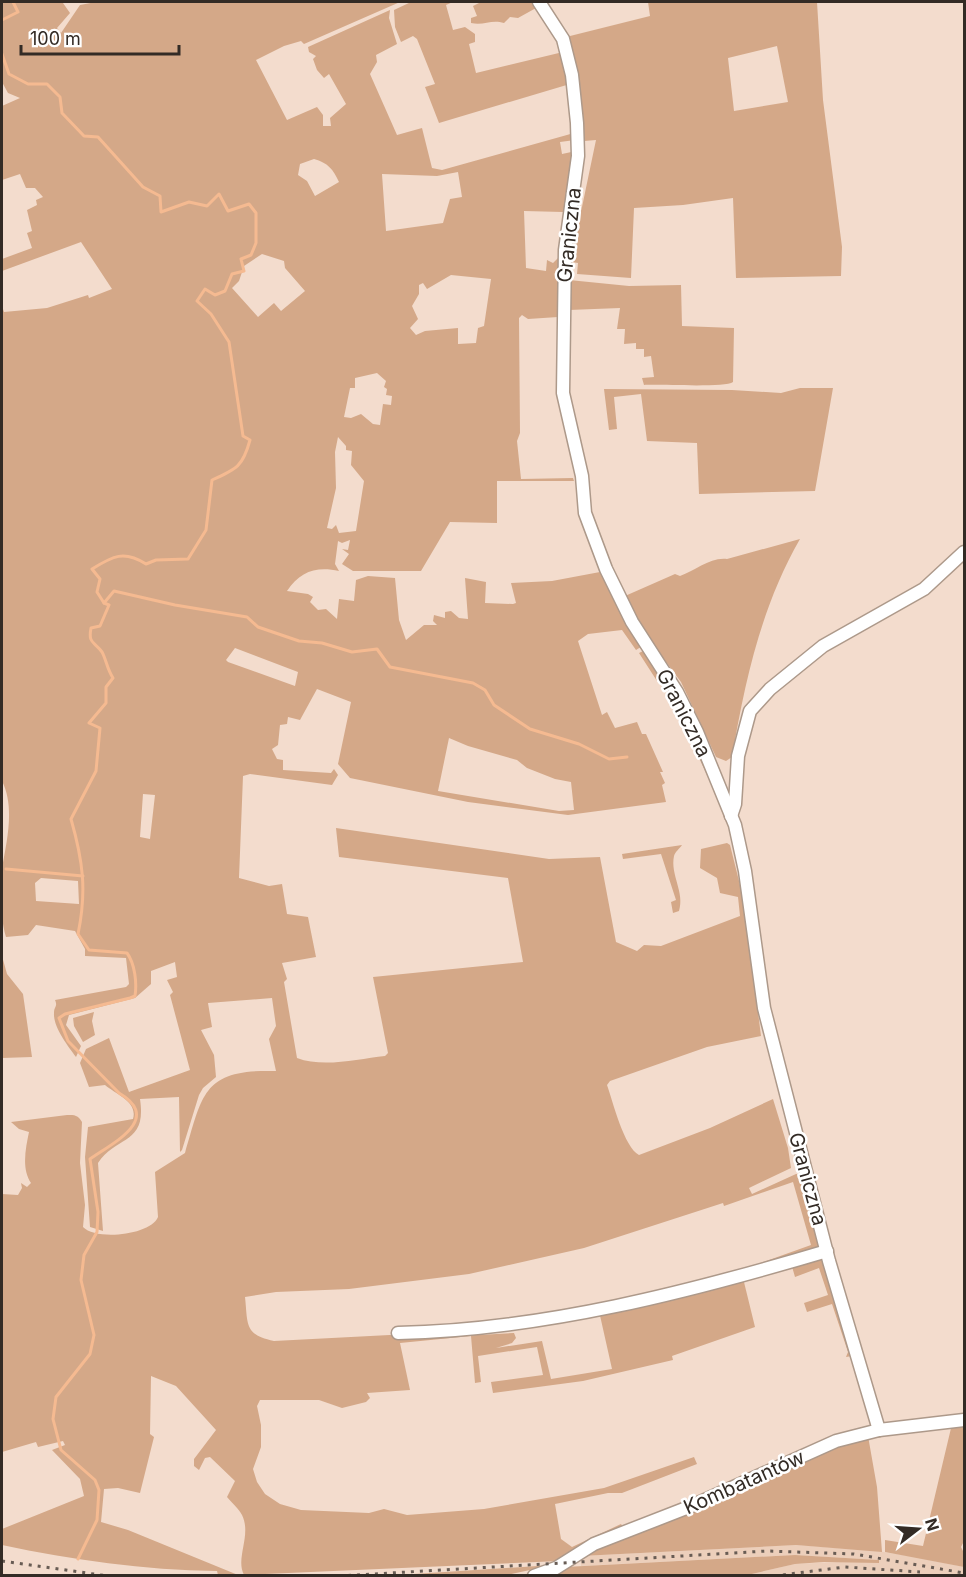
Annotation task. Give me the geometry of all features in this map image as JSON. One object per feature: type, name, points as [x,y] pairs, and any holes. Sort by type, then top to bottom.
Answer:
[{"type":"street","name":"Graniczna","points":[[539,2],[563,39],[572,75],[577,123],[578,156],[565,250],[563,373],[564,402],[582,476],[585,513],[606,569],[632,622],[677,692],[697,732],[731,816],[745,871],[764,1008],[827,1251],[879,1430]]},
{"type":"street","points":[[731,816],[735,804],[738,756],[750,711],[770,689],[823,646],[924,589],[964,552]]},
{"type":"street","points":[[398,1333],[433,1332],[560,1317],[740,1277],[827,1251]]},
{"type":"street","name":"Kombatantów","points":[[534,1575],[556,1568],[594,1544],[689,1507],[836,1441],[879,1430],[964,1420]]},
{"type":"shaded area","points":[[2,2],[63,3],[70,13],[57,28],[61,33],[80,5],[96,2],[400,2],[304,44],[301,41],[284,46],[256,60],[287,120],[317,107],[323,115],[323,126],[331,126],[330,118],[346,104],[329,74],[324,78],[317,70],[313,59],[316,56],[309,52],[308,47],[390,10],[389,18],[397,44],[376,55],[377,62],[370,74],[397,135],[422,128],[432,168],[442,170],[574,133],[575,140],[560,142],[562,154],[576,151],[566,210],[563,212],[524,211],[526,268],[546,271],[547,260],[553,263],[559,257],[558,317],[528,319],[522,315],[519,318],[520,433],[517,441],[521,479],[573,478],[574,481],[497,481],[497,523],[450,522],[421,571],[353,571],[342,564],[349,554],[342,549],[348,550],[350,540],[342,543],[338,541],[335,564],[339,571],[323,569],[310,572],[298,579],[287,591],[308,594],[313,597],[310,602],[318,610],[326,609],[337,619],[339,599],[354,601],[356,580],[368,576],[395,578],[399,620],[406,640],[424,625],[437,625],[433,621],[434,615],[445,618],[445,612],[451,611],[459,618],[468,619],[465,578],[486,582],[485,603],[513,604],[516,603],[511,583],[552,581],[600,572],[627,623],[644,645],[636,650],[622,630],[588,634],[578,641],[602,715],[607,712],[615,728],[637,722],[642,734],[646,734],[663,772],[660,772],[665,783],[662,785],[666,802],[568,815],[468,802],[350,778],[338,764],[351,702],[317,689],[300,720],[288,717],[287,724],[280,725],[278,745],[272,749],[277,759],[283,760],[283,770],[331,773],[334,769],[338,775],[332,785],[250,774],[243,776],[239,878],[269,886],[282,884],[287,914],[308,917],[316,957],[282,963],[287,979],[284,982],[297,1058],[318,1062],[341,1062],[385,1056],[388,1053],[373,977],[523,962],[508,878],[339,857],[336,828],[549,859],[600,857],[616,942],[637,951],[644,945],[661,946],[740,916],[738,897],[720,893],[717,878],[700,868],[701,849],[727,843],[730,845],[744,901],[761,1036],[707,1047],[610,1081],[607,1085],[624,1134],[639,1155],[710,1128],[773,1099],[788,1148],[791,1168],[749,1188],[752,1194],[796,1174],[803,1174],[822,1245],[818,1249],[744,1269],[811,1245],[793,1182],[724,1206],[723,1203],[584,1248],[469,1274],[349,1289],[276,1292],[245,1297],[249,1327],[252,1332],[274,1341],[524,1328],[479,1335],[514,1333],[516,1338],[512,1343],[496,1348],[542,1341],[551,1379],[612,1369],[599,1311],[743,1278],[755,1327],[672,1356],[673,1360],[583,1381],[493,1393],[491,1382],[543,1375],[537,1347],[478,1356],[481,1382],[475,1383],[471,1336],[400,1343],[410,1390],[367,1393],[370,1398],[366,1402],[342,1408],[319,1400],[260,1400],[257,1406],[261,1425],[261,1447],[253,1469],[257,1482],[265,1494],[280,1504],[301,1510],[369,1513],[384,1509],[407,1515],[484,1509],[604,1488],[694,1457],[697,1464],[622,1493],[608,1493],[555,1504],[561,1539],[572,1547],[621,1524],[623,1527],[562,1557],[560,1561],[244,1575],[241,1561],[245,1523],[241,1513],[227,1497],[235,1481],[210,1457],[205,1458],[199,1470],[194,1466],[194,1459],[216,1430],[176,1386],[151,1376],[150,1434],[154,1437],[140,1493],[118,1488],[104,1489],[101,1522],[128,1530],[238,1575],[218,1575],[217,1571],[162,1569],[108,1563],[2,1545],[2,1529],[84,1496],[80,1479],[52,1450],[65,1445],[63,1441],[38,1447],[36,1442],[2,1452],[2,1194],[18,1195],[22,1188],[21,1183],[27,1187],[31,1183],[25,1164],[29,1132],[19,1129],[11,1122],[67,1115],[78,1117],[82,1122],[80,1163],[85,1205],[83,1227],[99,1234],[135,1232],[153,1223],[158,1217],[155,1172],[185,1153],[202,1100],[210,1089],[220,1080],[234,1075],[252,1071],[276,1071],[269,1039],[276,1026],[272,998],[208,1003],[212,1027],[201,1030],[214,1055],[216,1077],[203,1088],[199,1095],[182,1150],[180,1152],[179,1097],[140,1099],[141,1114],[135,1132],[98,1163],[103,1231],[90,1227],[85,1157],[88,1127],[133,1119],[134,1113],[130,1103],[105,1085],[89,1087],[80,1063],[86,1049],[109,1038],[129,1092],[190,1070],[170,995],[173,992],[167,980],[177,977],[175,962],[151,971],[151,984],[135,998],[69,1015],[66,1025],[81,1046],[76,1057],[56,1024],[55,1000],[126,987],[129,984],[126,958],[85,956],[85,949],[75,931],[36,925],[28,935],[6,937],[4,929],[1,885],[9,813],[2,781],[2,306],[4,312],[47,308],[88,295],[89,298],[112,289],[81,242],[2,271],[2,259],[32,248],[27,233],[32,231],[27,210],[37,205],[36,200],[43,197],[35,188],[26,188],[20,174],[2,180],[2,106],[20,98],[8,93],[2,82]],"holes":[[[314,159],[330,167],[339,182],[315,196],[307,181],[298,175],[300,164]],[[458,172],[462,197],[450,199],[443,223],[386,231],[382,174],[437,176]],[[262,254],[284,261],[285,268],[305,291],[281,311],[274,303],[258,317],[232,288],[239,281],[244,266]],[[451,275],[491,279],[484,326],[478,328],[476,343],[458,344],[458,328],[425,331],[416,335],[410,328],[418,319],[412,306],[419,294],[419,285],[423,283],[427,289]],[[377,373],[386,381],[384,387],[387,389],[386,395],[392,396],[391,405],[383,404],[380,425],[373,424],[361,414],[351,418],[344,417],[350,388],[355,388],[355,378]],[[338,437],[346,446],[346,450],[352,451],[351,465],[364,481],[356,531],[339,533],[336,525],[332,529],[327,528],[336,488],[335,452]],[[235,648],[298,672],[295,686],[226,660]],[[449,738],[517,760],[527,768],[555,779],[571,782],[574,810],[559,811],[438,791]],[[143,794],[155,795],[150,839],[140,837]],[[41,878],[78,881],[79,904],[36,901],[35,883]]]},
{"type":"shaded area","points":[[411,2],[453,2],[446,5],[453,30],[465,27],[475,34],[475,42],[469,44],[476,73],[563,52],[570,84],[439,123],[425,87],[435,84],[417,39],[413,36],[401,42],[395,27],[394,10]]},
{"type":"shaded area","points":[[481,2],[538,2],[536,8],[518,18],[510,17],[504,23],[471,23],[471,18],[477,16],[473,6]]},
{"type":"shaded area","points":[[648,2],[817,2],[823,100],[842,247],[841,276],[736,278],[733,198],[683,205],[634,208],[631,278],[577,274],[578,263],[566,261],[573,213],[582,207],[596,140],[584,141],[578,84],[566,37],[650,16]],"holes":[[[777,46],[788,102],[734,111],[728,58]]]},
{"type":"shaded area","points":[[569,280],[629,286],[681,285],[682,326],[734,328],[733,382],[706,385],[644,385],[642,378],[654,377],[651,356],[644,357],[644,349],[636,349],[636,343],[624,344],[625,329],[617,329],[620,308],[569,310]]},
{"type":"shaded area","points":[[800,388],[833,388],[815,491],[699,494],[697,443],[647,441],[641,394],[614,397],[617,429],[609,430],[604,389],[732,390],[781,393]]},
{"type":"shaded area","points":[[800,539],[775,591],[756,645],[732,757],[726,761],[716,757],[681,682],[637,623],[625,596],[675,574],[680,576],[686,574],[715,560],[727,559]]},
{"type":"shaded area","points":[[645,650],[689,719],[716,794],[663,681],[657,681],[639,653]]},
{"type":"shaded area","points":[[682,845],[674,856],[673,863],[680,904],[679,911],[673,913],[671,902],[676,900],[661,854],[623,859],[622,854]]},
{"type":"shaded area","points":[[2,956],[7,974],[23,994],[32,1057],[2,1058]]},
{"type":"shaded area","points":[[94,1012],[92,1021],[95,1035],[83,1042],[74,1026],[73,1018]]},
{"type":"shaded area","points":[[821,1254],[852,1356],[846,1357],[848,1352],[832,1304],[807,1312],[804,1303],[828,1295],[819,1268],[795,1277],[791,1263]]},
{"type":"shaded area","points":[[964,1422],[964,1541],[961,1547],[964,1553],[964,1567],[885,1552],[885,1540],[923,1546],[952,1424]]},
{"type":"shaded area","points":[[868,1436],[877,1487],[882,1552],[796,1545],[581,1556],[841,1444]]},
{"type":"shaded area","points":[[796,1545],[877,1551],[916,1557],[964,1567],[964,1575],[743,1576],[795,1564],[879,1560],[795,1555],[581,1566],[581,1556]]},
{"type":"shaded area","points":[[795,1555],[879,1560],[879,1563],[795,1564],[743,1576],[550,1576],[565,1567]]},
{"type":"shaded area","points":[[553,1565],[507,1575],[383,1576]]},
{"type":"waterway","points":[[2,20],[18,12],[13,2]]},
{"type":"waterway","points":[[2,54],[9,74],[28,84],[47,84],[60,97],[62,113],[84,136],[98,137],[143,187],[160,196],[161,212],[189,202],[207,206],[219,194],[228,211],[249,204],[256,213],[256,243],[251,255],[241,259],[244,271],[232,274],[225,291],[215,295],[205,289],[197,301],[211,314],[229,342],[243,436],[250,440],[245,456],[238,466],[212,480],[206,530],[188,559],[156,560],[146,564],[131,557],[119,556],[92,569],[100,579],[97,592],[104,603],[109,605],[100,626],[91,628],[90,637],[102,652],[113,678],[106,687],[106,703],[89,723],[100,728],[96,771],[71,819],[78,849],[83,890],[78,934],[89,950],[127,953],[134,968],[136,991],[135,996],[130,998],[65,1014],[59,1018],[68,1041],[131,1103],[136,1112],[135,1121],[130,1130],[90,1159],[98,1212],[97,1232],[84,1255],[81,1280],[94,1335],[90,1354],[56,1397],[53,1419],[61,1450],[95,1480],[99,1490],[97,1520],[78,1559]]},
{"type":"waterway","points":[[104,603],[114,591],[175,605],[247,617],[258,627],[299,641],[322,643],[352,652],[377,649],[390,667],[473,683],[485,690],[494,705],[530,729],[579,744],[609,759],[627,757]]},
{"type":"waterway","points":[[6,869],[83,876]]},
{"type":"railway","points":[[339,1576],[767,1551],[854,1554],[964,1573]]},
{"type":"railway","points":[[2,1561],[108,1576]]},
{"type":"railway","points":[[774,1576],[845,1567],[920,1572]]}]
